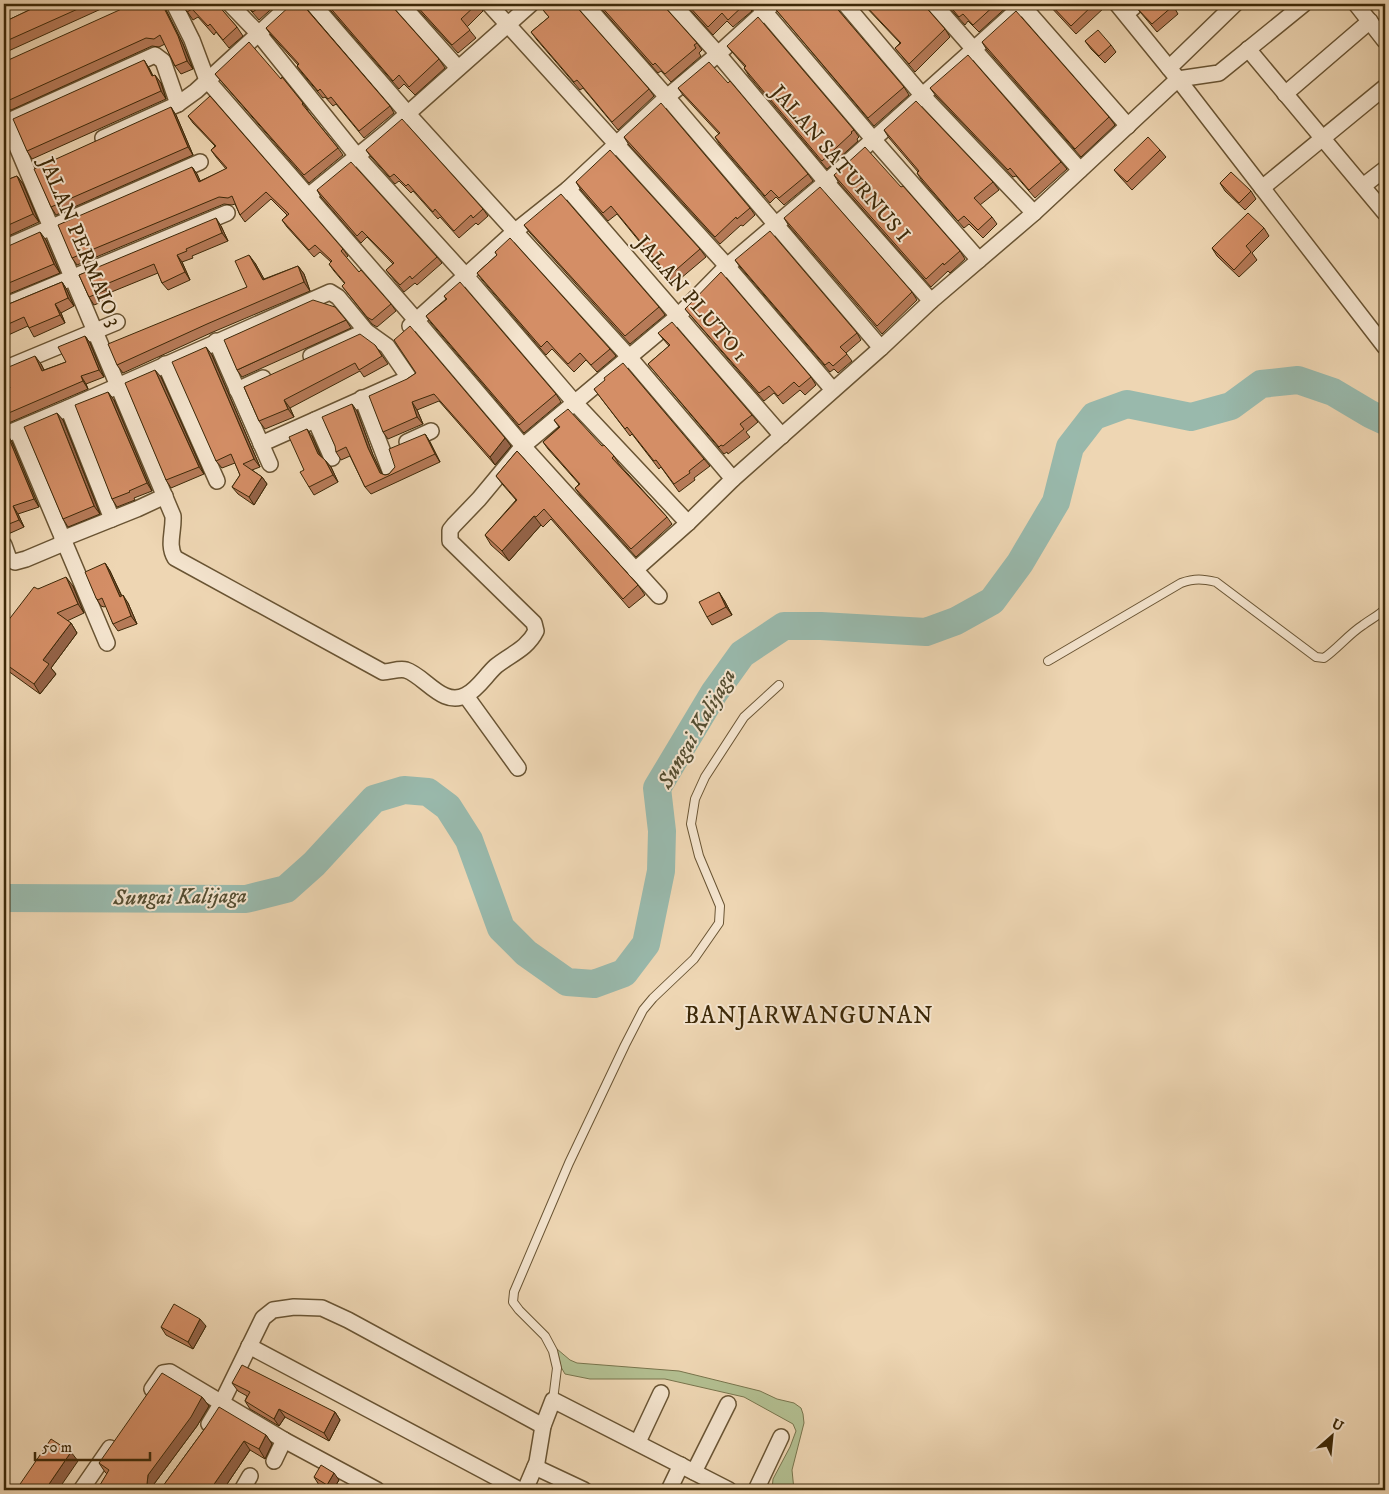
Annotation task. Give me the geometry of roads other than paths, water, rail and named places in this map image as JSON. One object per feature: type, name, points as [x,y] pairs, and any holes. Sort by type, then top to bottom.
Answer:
[{"type":"street","points":[[174,4],[192,40],[207,80],[523,446],[658,596]]},
{"type":"street","points":[[230,4],[258,33],[357,156],[466,276],[575,402],[688,523]]},
{"type":"street","points":[[90,144],[178,104],[196,92],[291,4]]},
{"type":"street","points":[[313,4],[408,114],[630,358],[733,479]]},
{"type":"street","points":[[402,4],[458,68]]},
{"type":"street","points":[[489,4],[727,266],[834,390]]},
{"type":"street","points":[[308,196],[408,114],[531,4]]},
{"type":"street","points":[[585,4],[881,348]]},
{"type":"street","name":"JALAN SATURNUS I","points":[[673,4],[931,301]]},
{"type":"street","points":[[845,4],[922,95],[1034,213]]},
{"type":"street","points":[[934,4],[1080,170]]},
{"type":"street","points":[[518,768],[466,696],[497,665],[519,652],[532,640],[536,631],[534,623],[468,560],[450,541],[449,536],[450,530],[454,525],[479,499],[523,446],[677,317],[727,266],[826,182],[1023,4],[1128,126]]},
{"type":"street","points":[[636,570],[733,479],[881,348],[931,301],[1034,213],[1128,126],[1235,4]]},
{"type":"street","points":[[1173,73],[1220,73],[1304,4]]},
{"type":"street","points":[[1356,4],[1385,41]]},
{"type":"street","points":[[394,339],[514,232],[568,189],[667,97],[718,54],[765,6],[873,139],[979,260]]},
{"type":"street","points":[[1126,7],[1173,73],[1385,347]]},
{"type":"street","points":[[1286,94],[1370,21]]},
{"type":"street","points":[[1248,49],[1385,213]]},
{"type":"street","points":[[5,120],[155,55],[163,61],[178,104]]},
{"type":"street","points":[[1262,188],[1385,87]]},
{"type":"street","name":"JALAN PERMAIO 3","points":[[5,120],[173,516],[174,526],[170,547],[175,558],[383,672],[406,670],[452,699],[466,696]]},
{"type":"street","points":[[4,248],[200,162]]},
{"type":"street","points":[[12,179],[45,164]]},
{"type":"street","points":[[1363,186],[1385,169]]},
{"type":"street","name":"JALAN PLUTO 1","points":[[568,189],[782,436]]},
{"type":"street","points":[[4,306],[227,213]]},
{"type":"street","points":[[107,644],[63,541],[10,432],[327,292],[338,297],[366,331],[394,339]]},
{"type":"street","points":[[4,370],[117,322]]},
{"type":"street","points":[[297,363],[366,331]]},
{"type":"street","points":[[261,444],[409,378],[394,339]]},
{"type":"street","points":[[216,341],[270,464]]},
{"type":"street","points":[[165,364],[217,480]]},
{"type":"street","points":[[237,390],[280,371]]},
{"type":"street","points":[[362,398],[391,473]]},
{"type":"street","points":[[68,408],[112,519]]},
{"type":"street","points":[[315,420],[332,458]]},
{"type":"street","points":[[382,452],[431,431]]},
{"type":"street","points":[[4,545],[9,559],[15,562],[26,559],[165,496]]},
{"type":"street","points":[[199,1438],[221,1404],[263,1318],[272,1310],[294,1307],[322,1308],[373,1333],[543,1426]]},
{"type":"street","points":[[249,1346],[520,1490]]},
{"type":"street","points":[[141,1404],[163,1373],[170,1372],[284,1440],[377,1490]]},
{"type":"street","points":[[638,1442],[661,1392]]},
{"type":"street","points":[[525,1490],[535,1467],[543,1426],[553,1400],[729,1490]]},
{"type":"street","points":[[669,1490],[687,1468],[728,1404]]},
{"type":"street","points":[[80,1490],[119,1436]]},
{"type":"street","points":[[756,1490],[781,1437]]},
{"type":"street","points":[[274,1461],[284,1440]]},
{"type":"street","points":[[535,1467],[584,1490]]},
{"type":"street","points":[[242,1490],[250,1476]]},
{"type":"lane","points":[[1048,661],[1192,579],[1216,582],[1316,657],[1324,658],[1362,625],[1377,617],[1385,609]]},
{"type":"lane","points":[[553,1400],[558,1368],[553,1351],[544,1336],[513,1302],[514,1292],[569,1163],[625,1044],[653,998],[694,959],[719,923],[720,906],[699,856],[691,824],[695,799],[705,777],[744,717],[779,685]]},
{"type":"waterway","name":"Sungai Kalijaga","points":[[4,898],[246,899],[286,889],[314,864],[374,799],[404,790],[428,792],[448,807],[469,840],[501,928],[526,953],[567,982],[594,984],[624,973],[646,944],[661,871],[662,831],[657,788],[714,693],[742,654],[784,626],[821,626],[926,632],[956,621],[992,601],[1020,563],[1056,502],[1070,447],[1094,416],[1127,404],[1191,417],[1231,406],[1261,384],[1298,380],[1333,392],[1385,421]]},
{"type":"district","name":"BANJARWANGUNAN","points":[[809,1016]]}]
